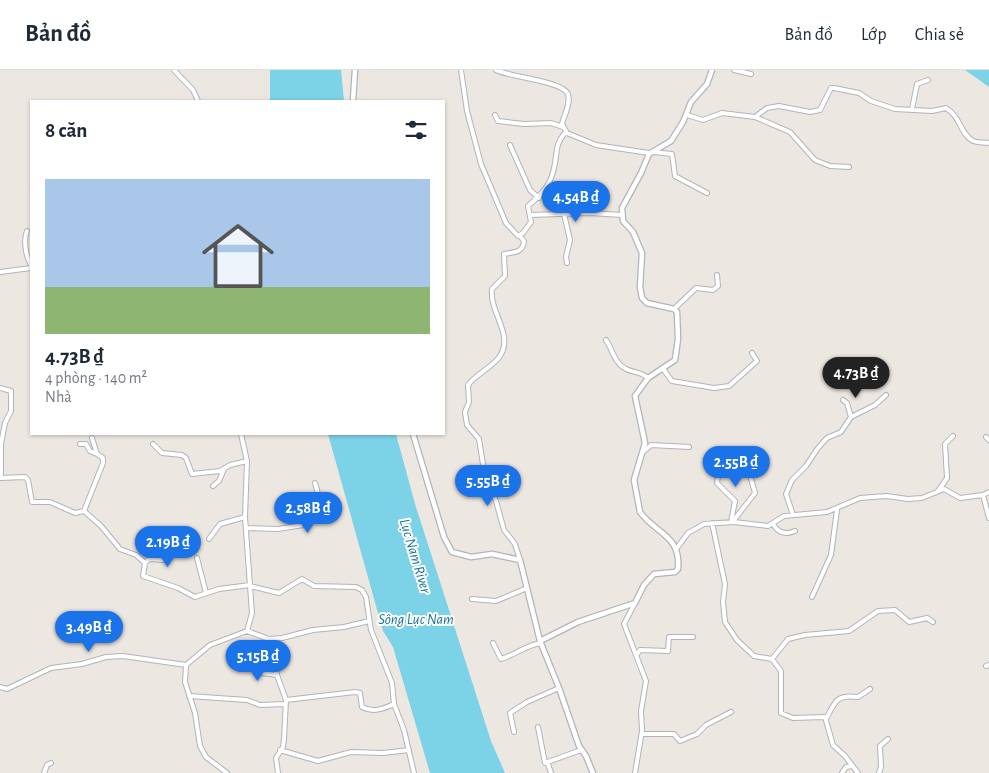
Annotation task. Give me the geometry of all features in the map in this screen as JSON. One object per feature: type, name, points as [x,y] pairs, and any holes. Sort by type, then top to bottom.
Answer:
[{"type":"street","points":[[174,70],[193,90],[198,100]]},
{"type":"street","points":[[353,100],[355,70]]},
{"type":"street","points":[[461,70],[467,111],[481,164],[506,223],[512,232],[520,236],[524,241],[523,248],[519,251],[504,254],[505,276],[492,289],[491,302],[504,334],[504,345],[500,355],[468,385],[468,402],[465,412],[467,425],[478,439],[485,477],[496,501],[501,525],[515,544],[520,560],[540,642],[559,688],[571,727],[581,750],[590,762],[593,773]]},
{"type":"street","points":[[496,70],[511,76],[536,80],[565,89],[568,99],[562,121],[563,127],[568,133],[606,148],[672,154],[675,176],[707,193]]},
{"type":"street","points":[[712,70],[707,84],[691,102],[687,115],[672,141],[651,153],[624,201],[622,215],[641,250],[640,287],[642,298],[647,303],[674,308],[696,288],[713,290],[718,286],[717,275]]},
{"type":"street","points":[[734,70],[751,74]]},
{"type":"street","points":[[912,108],[917,84],[928,80]]},
{"type":"street","points":[[755,117],[767,108],[779,106],[810,112],[820,110],[832,88],[859,93],[871,101],[895,109],[912,108],[932,111],[946,108],[955,113],[969,138],[977,142],[989,143]]},
{"type":"street","points":[[687,115],[703,120],[722,113],[755,117],[790,132],[815,160],[830,166],[849,167]]},
{"type":"street","points":[[495,115],[498,120],[524,124],[551,123],[563,127]]},
{"type":"street","points":[[520,236],[530,225],[528,206],[539,198],[550,184],[556,162],[558,143],[564,134],[568,133]]},
{"type":"street","points":[[510,145],[530,190],[539,198]]},
{"type":"street","points":[[530,215],[594,213],[622,215]]},
{"type":"street","points":[[564,214],[570,240],[566,257],[567,263]]},
{"type":"street","points":[[27,231],[27,255],[30,263]]},
{"type":"street","points":[[0,272],[30,266]]},
{"type":"street","points":[[635,773],[642,734],[641,710],[646,681],[624,624],[644,585],[654,574],[677,571],[679,562],[677,548],[659,527],[640,512],[634,480],[645,443],[635,399],[636,393],[648,378],[673,362],[676,355],[677,312],[674,308]]},
{"type":"street","points":[[606,340],[618,364],[639,372],[648,378]]},
{"type":"street","points":[[663,369],[672,381],[720,388],[732,384],[757,362],[752,353]]},
{"type":"street","points":[[0,388],[10,391],[11,411],[1,444],[0,478],[27,478],[32,502],[50,502],[75,513],[84,511]]},
{"type":"street","points":[[793,515],[786,494],[792,480],[806,466],[827,438],[841,432],[851,417],[871,407],[886,395]]},
{"type":"street","points":[[843,400],[847,403],[851,417]]},
{"type":"street","points":[[241,435],[247,461],[245,517],[252,613],[248,631]]},
{"type":"street","points":[[413,435],[444,537],[452,552],[471,557],[492,554],[520,560]]},
{"type":"street","points":[[938,491],[947,478],[945,444],[953,436]]},
{"type":"street","points":[[92,438],[97,454]]},
{"type":"street","points":[[80,444],[86,444],[90,451],[103,458],[103,463],[84,511]]},
{"type":"street","points":[[153,444],[162,453],[182,454],[186,458],[190,473],[215,472],[247,461]]},
{"type":"street","points":[[643,452],[651,445],[689,447]]},
{"type":"street","points":[[722,449],[717,483],[735,501],[733,522]]},
{"type":"street","points":[[213,486],[219,481],[225,467]]},
{"type":"street","points":[[733,522],[755,493],[751,480]]},
{"type":"street","points":[[246,528],[278,529],[310,524],[319,497],[315,483]]},
{"type":"street","points":[[677,548],[693,529],[712,523],[733,522],[768,526],[784,516],[837,510],[860,498],[886,496],[908,499],[922,498],[946,489],[960,498],[983,495],[989,492]]},
{"type":"street","points":[[983,495],[989,518]]},
{"type":"street","points":[[812,598],[831,556],[837,510]]},
{"type":"street","points":[[84,511],[101,526],[120,549],[136,555],[145,563]]},
{"type":"street","points":[[209,539],[220,524],[245,517]]},
{"type":"street","points":[[712,523],[724,584],[725,622],[738,640],[754,656],[772,659],[781,671],[782,714],[793,718],[823,716],[826,719]]},
{"type":"street","points":[[773,524],[778,531],[784,533],[795,531]]},
{"type":"street","points":[[167,552],[164,560],[149,559],[145,563],[143,576],[178,588],[191,596],[250,585],[279,593],[302,579],[314,586],[359,588],[366,597],[369,621],[392,683],[394,704],[404,730],[414,773]]},
{"type":"street","points":[[197,558],[206,593]]},
{"type":"street","points":[[472,599],[496,602],[527,588]]},
{"type":"street","points":[[493,643],[501,659],[513,656],[530,645],[540,642],[578,622],[635,603]]},
{"type":"street","points":[[772,659],[788,639],[805,635],[849,631],[872,614],[884,609],[895,610],[909,622],[927,618],[933,622]]},
{"type":"street","points":[[227,773],[206,757],[200,746],[194,713],[185,682],[186,665],[210,645],[248,631],[269,639],[369,621]]},
{"type":"street","points":[[637,654],[640,650],[668,651],[669,636],[693,637]]},
{"type":"street","points":[[269,639],[285,702],[284,739],[276,758],[278,773]]},
{"type":"street","points":[[0,687],[7,688],[52,668],[71,666],[114,656],[186,665]]},
{"type":"street","points":[[257,663],[262,673],[277,675]]},
{"type":"street","points":[[514,732],[510,713],[527,702],[559,688]]},
{"type":"street","points":[[858,773],[833,746],[826,719],[835,702],[847,696],[858,697],[870,689]]},
{"type":"street","points":[[189,696],[247,700],[260,705],[358,692],[361,695],[362,707],[367,710],[382,709],[394,704]]},
{"type":"street","points":[[642,734],[674,734],[680,741],[698,734],[706,725],[730,712]]},
{"type":"street","points":[[538,727],[543,760],[548,764],[551,773]]},
{"type":"street","points":[[879,773],[882,767],[880,746],[888,739]]},
{"type":"street","points":[[280,750],[318,761],[351,752],[383,753],[409,750]]},
{"type":"street","points":[[548,764],[581,750]]},
{"type":"street","points":[[44,773],[46,765],[51,763]]},
{"type":"street","points":[[842,773],[846,768],[852,766]]},
{"type":"water","points":[[270,70],[341,70],[344,100],[270,100]]},
{"type":"water","points":[[965,70],[989,70],[989,87]]},
{"type":"water","name":"Sông Lục Nam","points":[[328,435],[396,435],[415,504],[491,741],[505,773],[430,773],[393,647],[383,631]]},
{"type":"water label","name":"Lục Nam River","points":[[415,556]]}]
